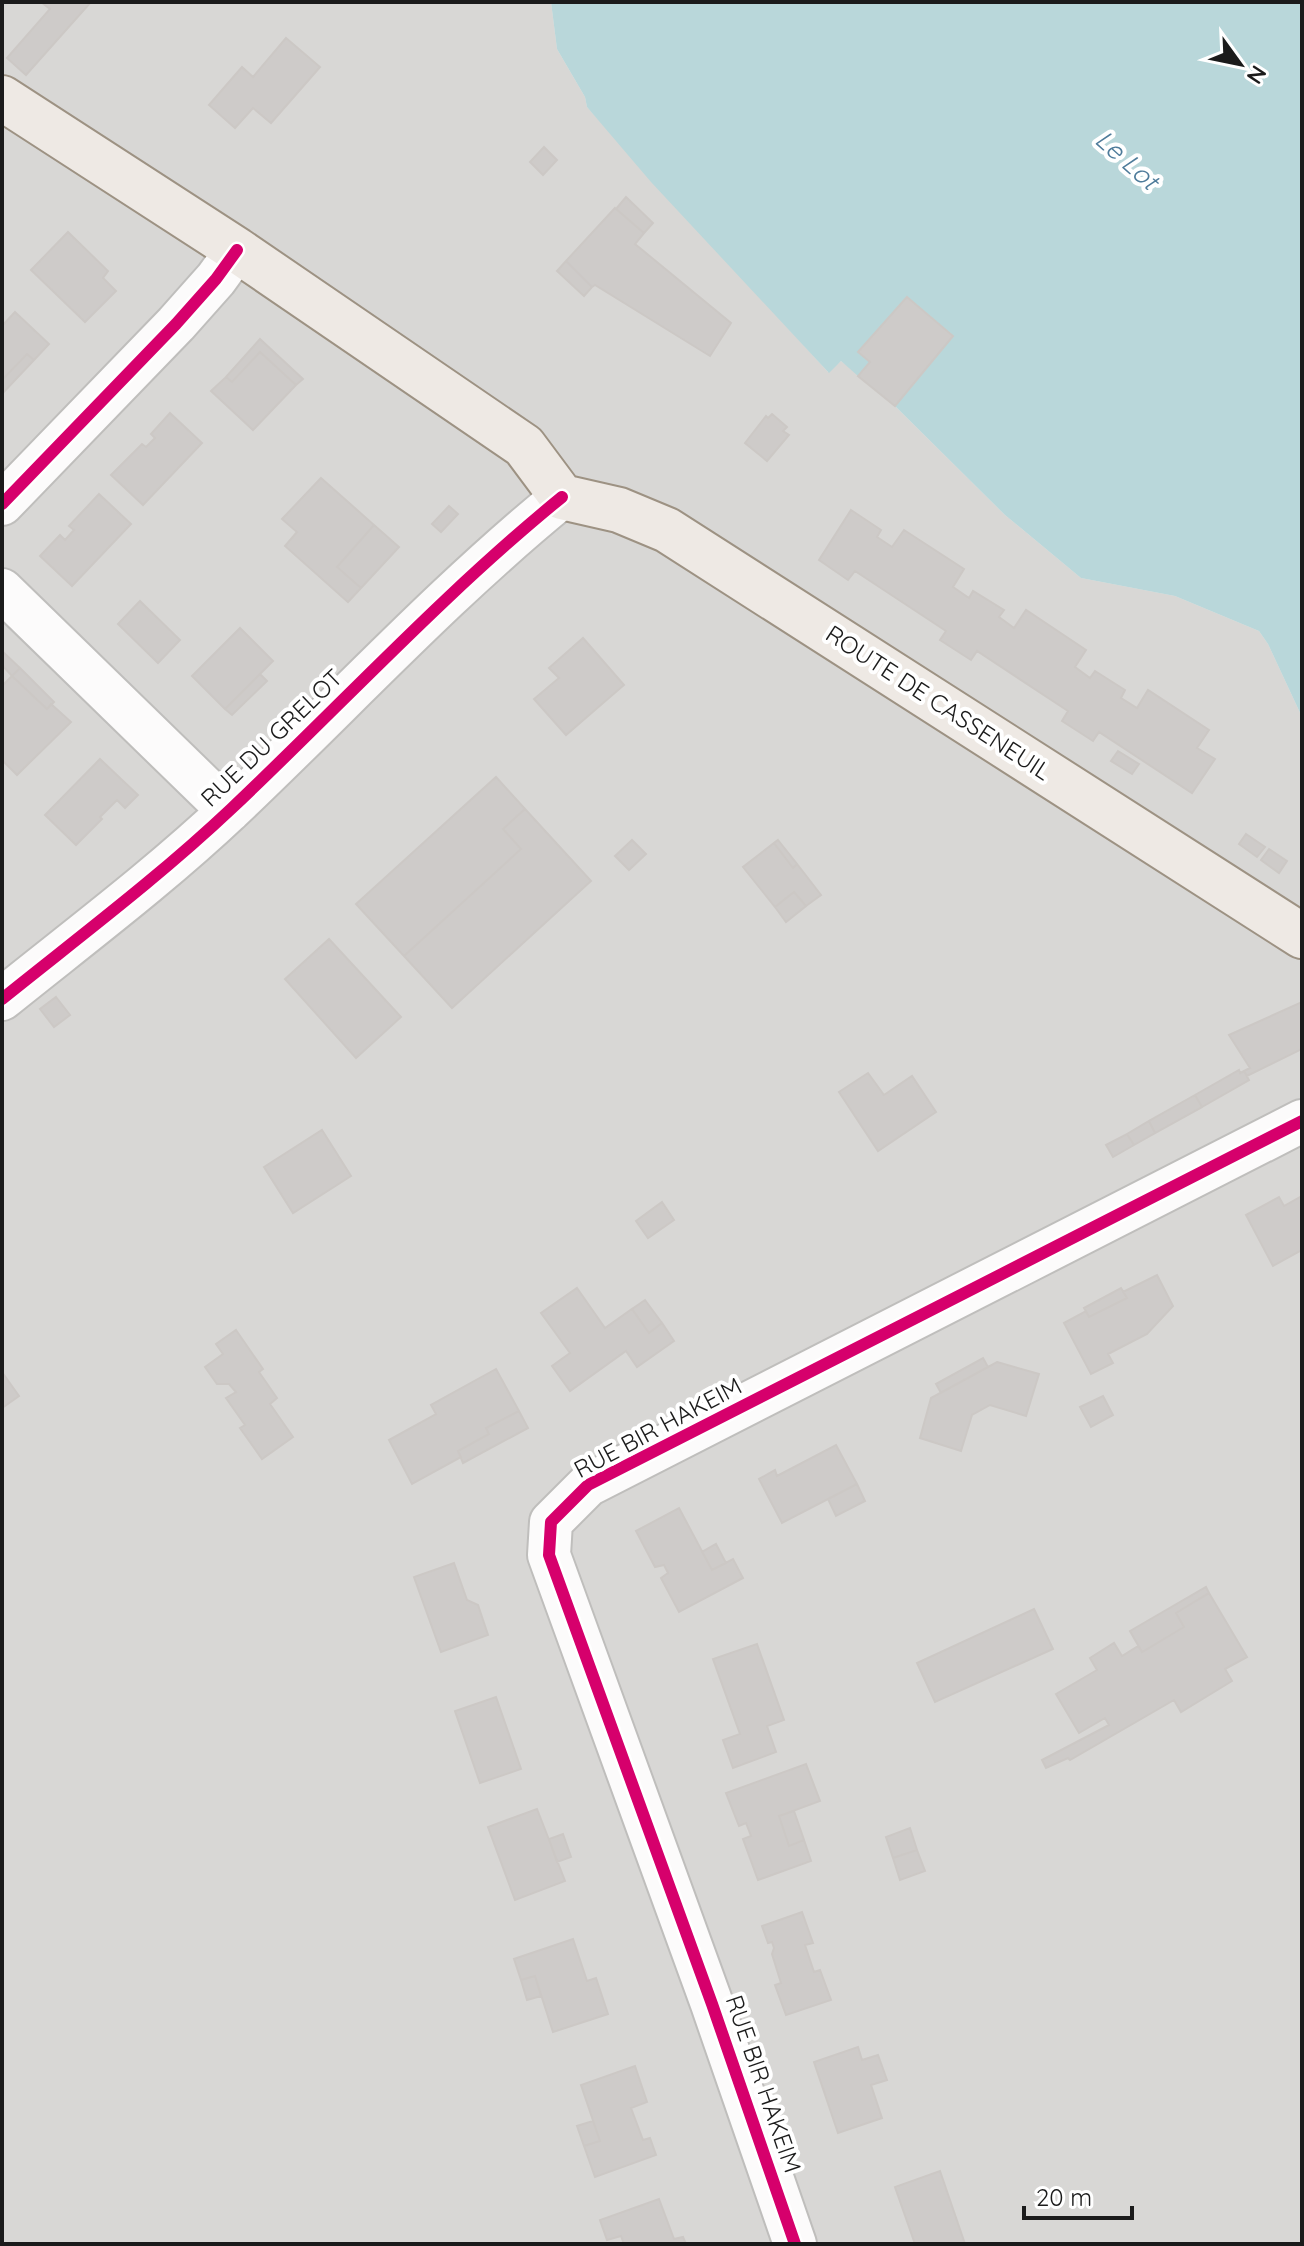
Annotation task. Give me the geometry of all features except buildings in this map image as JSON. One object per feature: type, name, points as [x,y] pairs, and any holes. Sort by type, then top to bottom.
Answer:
[{"type":"main road","points":[[2,98],[237,250],[524,446],[562,497]]},
{"type":"main road","name":"ROUTE DE CASSENEUIL","points":[[562,497],[619,510],[667,530],[1302,936]]},
{"type":"street","points":[[2,504],[176,324],[237,250]]},
{"type":"street","name":"RUE DU GRELOT","points":[[2,999],[229,811],[507,541],[562,497]]},
{"type":"street","points":[[2,590],[229,811]]},
{"type":"street","name":"RUE BIR HAKEIM","points":[[795,2244],[712,2004],[549,1555],[551,1522],[588,1485],[1302,1121]]},
{"type":"shaded area","points":[[2,2],[551,2],[557,49],[585,97],[587,107],[828,372],[841,361],[859,375],[858,352],[907,297],[953,336],[895,406],[1005,515],[1081,578],[1175,596],[1259,631],[1268,644],[1302,717],[1302,2244],[2,2244]]},
{"type":"water","name":"Le Lot","points":[[551,2],[1302,2],[1302,717],[1259,631],[1175,596],[1081,578],[1005,515],[895,406],[953,336],[907,298],[859,352],[870,362],[858,376],[841,361],[829,373],[651,182],[587,107],[585,97],[557,49]]},
{"type":"cycle path","points":[[2,504],[176,324],[237,250]]},
{"type":"cycle path","points":[[2,999],[204,834],[434,610],[562,497]]},
{"type":"cycle path","points":[[795,2244],[712,2004],[549,1555],[551,1522],[588,1485],[1302,1121]]}]
